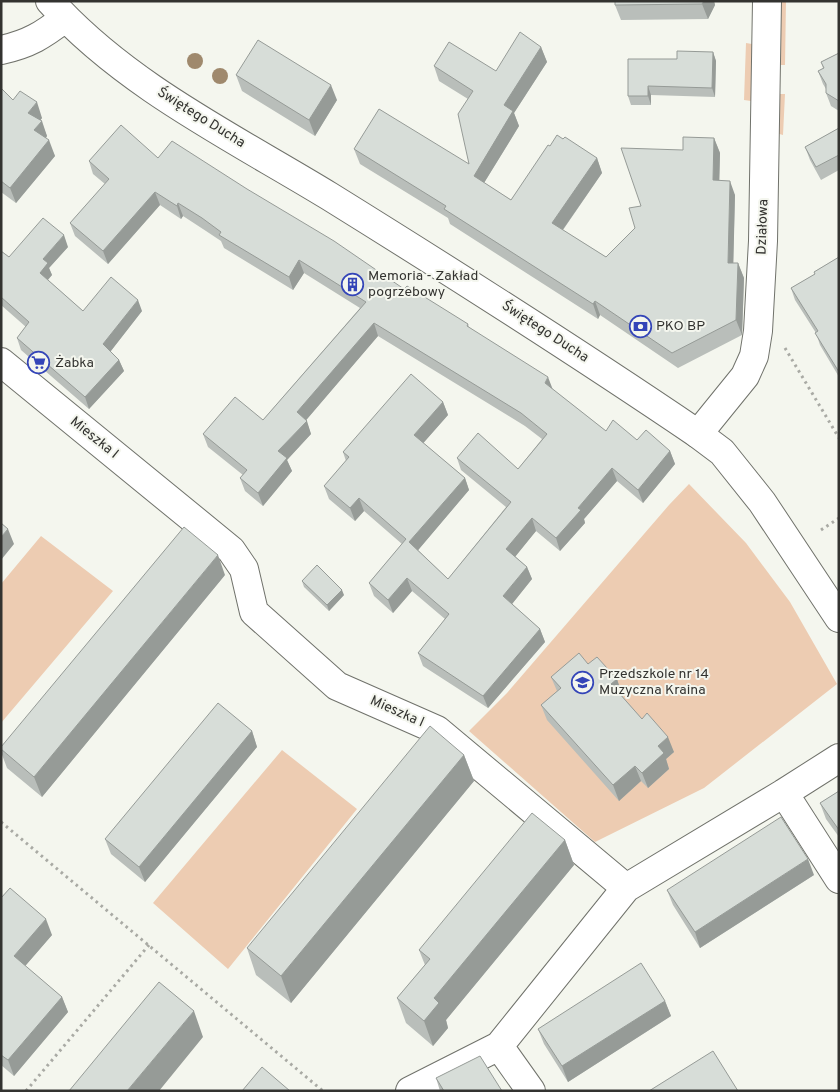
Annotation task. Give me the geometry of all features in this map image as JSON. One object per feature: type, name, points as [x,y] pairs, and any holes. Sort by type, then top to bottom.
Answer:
[{"type":"street","name":"Działowa","points":[[698,434],[745,376],[754,356],[758,331],[763,240],[767,1]]},
{"type":"street","name":"Świętego Ducha","points":[[57,9],[112,58],[166,97],[329,196],[548,334],[722,452],[762,502],[839,618]]},
{"type":"street","points":[[1,50],[23,45],[48,31],[57,9]]},
{"type":"street","name":"Mieszka I","points":[[1,362],[231,550],[244,569],[254,612],[337,686],[437,730],[626,888]]},
{"type":"street","points":[[410,1091],[499,1046],[626,888],[839,758]]},
{"type":"street","points":[[784,793],[839,879]]},
{"type":"street","points":[[499,1046],[531,1091]]},
{"type":"path","points":[[786,348],[839,438]]},
{"type":"path","points":[[821,530],[839,518]]},
{"type":"path","points":[[1,822],[323,1091]]},
{"type":"path","points":[[26,1091],[149,945]]},
{"type":"shaded area","points":[[779,1],[786,1],[785,65],[778,65]]},
{"type":"shaded area","points":[[746,43],[752,44],[751,101],[744,100]]},
{"type":"shaded area","points":[[777,94],[785,94],[783,135],[776,133]]},
{"type":"shaded area","points":[[689,484],[746,543],[790,602],[837,684],[704,788],[595,842],[469,731],[507,693]]},
{"type":"shaded area","points":[[41,536],[113,591],[1,723],[1,584]]},
{"type":"shaded area","points":[[282,750],[357,809],[228,969],[153,903]]},
{"type":"building","points":[[615,1],[704,1],[702,4],[615,5]]},
{"type":"building","points":[[520,32],[541,47],[504,105],[513,111],[474,176],[511,200],[548,145],[550,146],[557,135],[563,139],[565,137],[597,158],[552,223],[606,257],[635,228],[629,208],[641,206],[621,148],[683,150],[683,137],[714,138],[713,180],[730,181],[728,263],[738,263],[736,320],[672,353],[595,301],[593,304],[444,209],[446,206],[354,149],[379,109],[469,164],[458,114],[473,91],[434,66],[449,42],[496,71]]},
{"type":"building","points":[[258,40],[331,85],[309,120],[236,75]]},
{"type":"building","points":[[677,51],[713,52],[712,88],[648,86],[648,96],[628,96],[628,59],[677,59]]},
{"type":"building","points":[[839,53],[839,101],[826,93],[826,84],[818,71],[824,68],[821,62]]},
{"type":"building","points":[[1,88],[13,100],[20,91],[37,102],[28,113],[42,121],[34,130],[49,140],[10,188],[1,181]]},
{"type":"building","points":[[121,125],[158,158],[172,141],[334,241],[404,289],[407,286],[468,324],[467,326],[548,377],[545,383],[606,431],[613,420],[637,440],[646,430],[670,451],[638,490],[612,468],[578,508],[581,510],[556,538],[532,518],[506,549],[527,567],[503,596],[540,629],[483,696],[418,653],[449,614],[407,578],[388,600],[369,583],[406,539],[359,498],[350,508],[324,486],[349,457],[343,452],[411,374],[443,402],[414,435],[465,478],[409,542],[448,579],[511,502],[457,458],[478,433],[518,469],[547,434],[521,413],[374,323],[297,412],[307,421],[278,451],[287,458],[258,493],[240,478],[247,470],[203,434],[235,397],[263,420],[366,302],[299,260],[289,277],[219,235],[221,232],[202,218],[178,203],[177,206],[155,192],[103,251],[70,223],[109,179],[89,161]]},
{"type":"building","points":[[839,128],[839,155],[816,167],[805,147]]},
{"type":"building","points":[[43,218],[64,235],[43,259],[48,263],[40,273],[83,311],[111,277],[138,300],[103,344],[119,360],[85,397],[17,338],[29,322],[1,297],[1,251],[9,257]]},
{"type":"building","points":[[839,257],[839,372],[815,333],[818,331],[791,288]]},
{"type":"building","points":[[1,523],[8,529],[1,537]]},
{"type":"building","points":[[184,527],[218,555],[34,777],[1,747]]},
{"type":"building","points":[[317,565],[342,590],[327,605],[302,581]]},
{"type":"building","points":[[579,653],[588,664],[597,657],[617,679],[611,684],[642,719],[647,713],[668,737],[658,746],[664,753],[642,773],[635,766],[613,785],[541,705],[561,688],[551,677]]},
{"type":"building","points":[[218,703],[252,731],[139,867],[105,839]]},
{"type":"building","points":[[430,726],[464,755],[281,976],[247,948]]},
{"type":"building","points":[[839,791],[839,830],[820,803]]},
{"type":"building","points":[[532,813],[565,840],[434,998],[439,1003],[424,1021],[397,998],[430,959],[419,950]]},
{"type":"building","points":[[781,817],[808,859],[695,932],[667,890]]},
{"type":"building","points":[[10,888],[46,919],[14,956],[62,997],[8,1060],[1,1055],[1,898]]},
{"type":"building","points":[[641,963],[665,1001],[562,1066],[538,1029]]},
{"type":"building","points":[[159,982],[194,1011],[127,1091],[69,1091]]},
{"type":"building","points":[[713,1051],[738,1091],[649,1091]]},
{"type":"building","points":[[480,1056],[502,1091],[444,1091],[436,1078]]},
{"type":"building","points":[[262,1067],[290,1091],[242,1091]]},
{"type":"place","name":"Memoria - Zakład pogrzebowy","points":[[352,284]]},
{"type":"place","name":"PKO BP","points":[[640,326]]},
{"type":"place","name":"Żabka","points":[[39,363]]},
{"type":"place","name":"Przedszkole nr 14 Muzyczna Kraina","points":[[583,682]]}]
